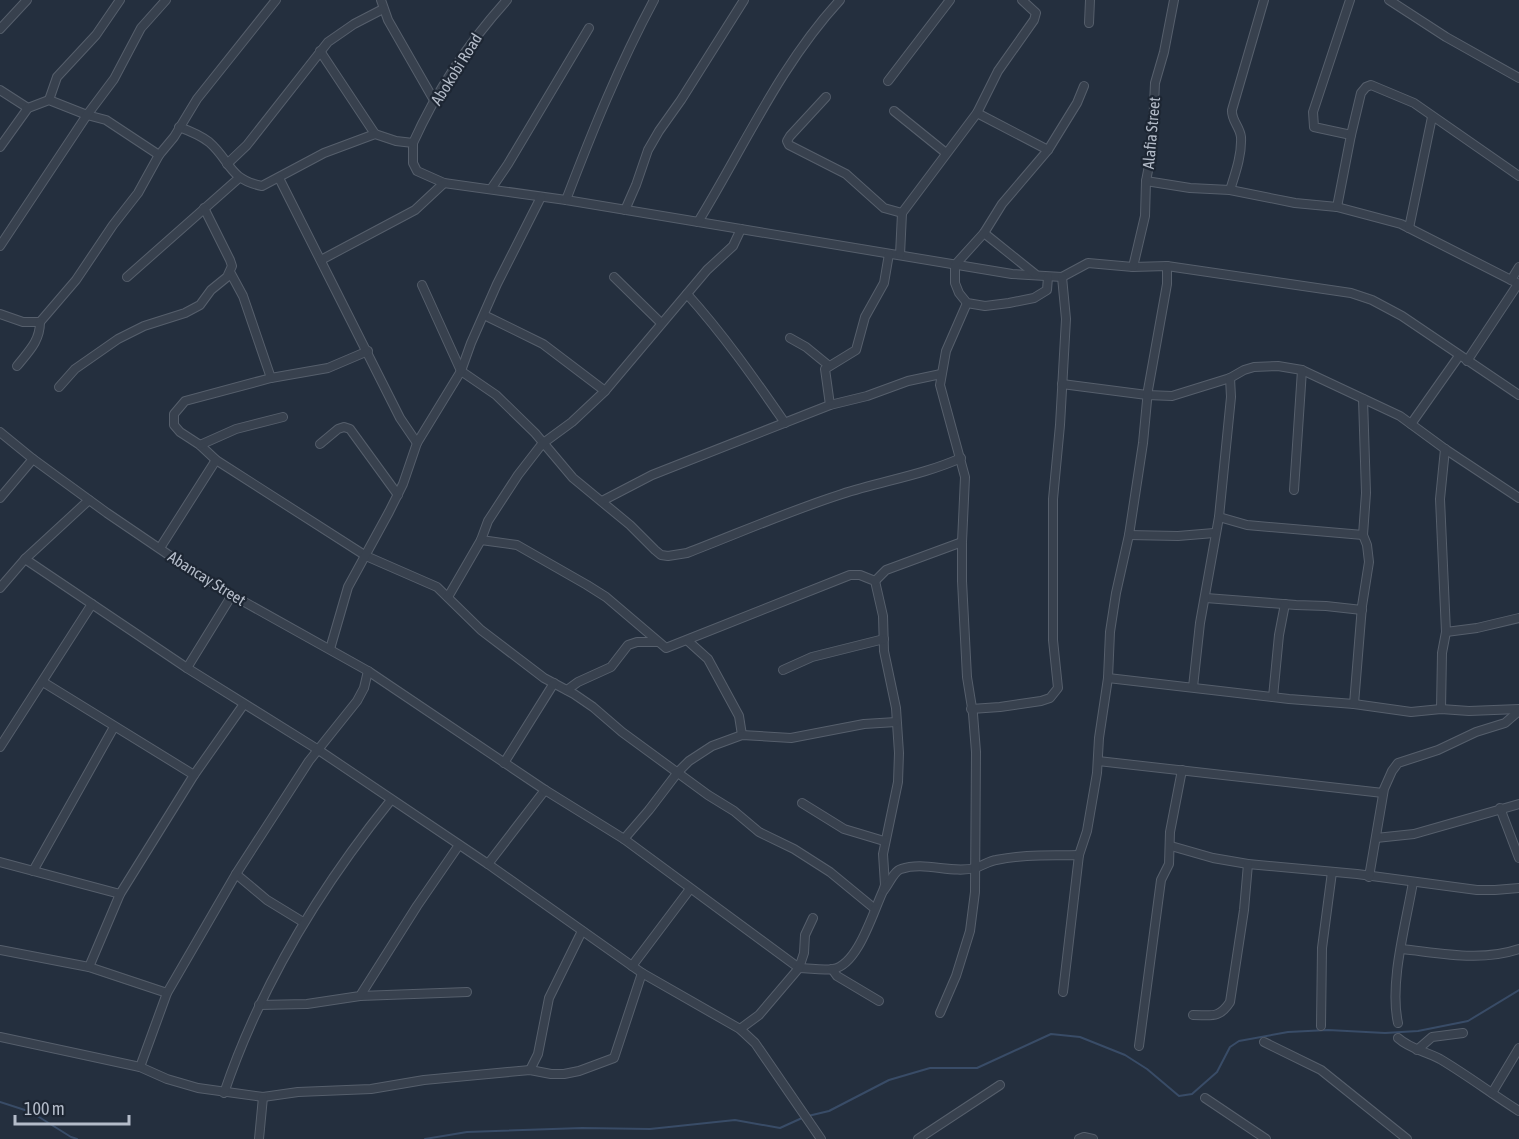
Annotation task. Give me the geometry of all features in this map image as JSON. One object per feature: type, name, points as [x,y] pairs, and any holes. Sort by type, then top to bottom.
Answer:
[{"type":"street","points":[[0,29],[26,0]]},
{"type":"street","points":[[49,100],[57,77],[96,34],[120,0]]},
{"type":"street","points":[[0,246],[114,79],[141,28],[165,0]]},
{"type":"street","points":[[17,366],[37,341],[40,334],[40,322],[76,280],[143,184],[159,155],[174,137],[197,99],[276,0]]},
{"type":"street","name":"Abokobi Road","points":[[413,144],[435,102],[486,23],[507,0]]},
{"type":"street","points":[[566,200],[592,130],[654,0]]},
{"type":"street","points":[[625,210],[648,150],[659,130],[681,100],[744,0]]},
{"type":"street","points":[[698,222],[771,95],[807,41],[840,0]]},
{"type":"street","points":[[888,81],[950,0]]},
{"type":"street","points":[[900,255],[902,213],[977,113],[998,71],[1034,20],[1036,13],[1022,0]]},
{"type":"street","points":[[1089,23],[1090,0]]},
{"type":"street","name":"Alafia Street","points":[[1133,267],[1144,227],[1146,181],[1152,150],[1155,83],[1164,52],[1174,0]]},
{"type":"street","points":[[1230,190],[1237,166],[1241,138],[1232,116],[1232,110],[1264,0]]},
{"type":"street","points":[[1350,0],[1313,112],[1313,123],[1314,127],[1351,135]]},
{"type":"street","points":[[1389,0],[1446,37],[1519,78]]},
{"type":"street","points":[[227,164],[247,145],[320,51],[343,30],[382,4],[399,42],[435,102]]},
{"type":"street","points":[[491,189],[589,28]]},
{"type":"street","points":[[320,51],[375,134],[413,144],[413,163],[417,171],[444,183],[566,200],[1012,274],[1062,277],[1088,263],[1133,267],[1167,266],[1351,292],[1402,316],[1519,395]]},
{"type":"street","points":[[1337,207],[1361,93],[1371,85],[1414,103],[1519,176]]},
{"type":"street","points":[[1048,277],[1047,290],[1034,298],[985,306],[967,303],[959,293],[955,283],[955,265],[984,233],[1002,204],[1048,150],[1077,103],[1084,86]]},
{"type":"street","points":[[0,90],[28,108]]},
{"type":"street","points":[[826,97],[790,135],[787,141],[789,145],[846,174],[884,208],[902,213]]},
{"type":"street","points":[[0,147],[28,108],[49,100],[87,116],[106,120],[159,155]]},
{"type":"street","points":[[894,111],[946,153]]},
{"type":"street","points":[[977,113],[1048,150]]},
{"type":"street","points":[[1410,228],[1432,117]]},
{"type":"street","points":[[179,127],[208,141],[239,178],[262,186],[324,153],[375,134]]},
{"type":"street","points":[[127,277],[239,178]]},
{"type":"street","points":[[279,178],[400,418],[417,443]]},
{"type":"street","points":[[1146,181],[1190,188],[1230,190],[1295,203],[1337,207],[1393,222],[1410,228],[1516,282]]},
{"type":"street","points":[[321,260],[415,210],[444,183]]},
{"type":"street","points":[[330,649],[348,587],[398,495],[417,443],[461,371],[507,263],[541,198]]},
{"type":"street","points":[[204,208],[243,296],[271,378]]},
{"type":"street","points":[[448,597],[481,540],[488,521],[518,475],[542,444],[572,422],[605,391],[707,270],[733,246],[741,229]]},
{"type":"street","points":[[984,233],[1036,274]]},
{"type":"street","points":[[831,405],[825,369],[828,365],[856,350],[865,316],[884,283],[889,254]]},
{"type":"street","points":[[1063,992],[1079,855],[1087,831],[1098,761],[1114,603],[1129,535],[1143,443],[1147,395],[1167,284],[1167,266]]},
{"type":"street","points":[[1467,361],[1516,282],[1519,267]]},
{"type":"street","points":[[59,387],[75,369],[118,339],[144,326],[185,313],[200,305],[231,269]]},
{"type":"street","points":[[615,277],[661,323]]},
{"type":"street","points":[[971,709],[1000,707],[1050,698],[1058,688],[1053,639],[1053,499],[1066,319],[1062,277]]},
{"type":"street","points":[[422,285],[461,371],[496,395],[535,434],[573,478],[630,525],[661,555],[676,556],[802,507],[855,490],[916,475],[961,458]]},
{"type":"street","points":[[687,294],[718,330],[785,423]]},
{"type":"street","points":[[940,1013],[956,976],[974,914],[976,752],[962,581],[965,477],[941,392],[940,374],[951,336],[967,303]]},
{"type":"street","points":[[0,314],[22,322],[40,322]]},
{"type":"street","points":[[484,315],[543,344],[605,391]]},
{"type":"street","points":[[790,338],[806,347],[828,365]]},
{"type":"street","points":[[368,351],[328,368],[271,378],[189,399],[181,404],[174,414],[174,425],[216,460],[366,556],[431,584],[491,638],[554,683],[593,707],[621,732],[734,811],[759,832],[817,863],[875,909]]},
{"type":"street","points":[[1411,424],[1459,356]]},
{"type":"street","points":[[1062,384],[1172,396],[1230,378],[1254,367],[1278,366],[1302,370],[1388,409],[1519,498]]},
{"type":"street","points":[[1294,490],[1302,370]]},
{"type":"street","points":[[602,501],[652,474],[831,405],[867,396],[908,381],[940,374]]},
{"type":"street","points":[[1193,687],[1196,646],[1206,598],[1214,533],[1219,517],[1231,397],[1230,378]]},
{"type":"street","points":[[1354,704],[1362,610],[1369,562],[1363,535],[1366,493],[1363,399]]},
{"type":"street","points":[[200,445],[236,429],[283,417]]},
{"type":"street","points":[[320,444],[338,429],[344,427],[350,429],[398,495]]},
{"type":"street","name":"Abancay Street","points":[[0,432],[89,500],[231,595],[368,670],[504,763],[624,839],[799,968]]},
{"type":"street","points":[[1441,709],[1442,653],[1446,632],[1440,499],[1445,449]]},
{"type":"street","points":[[0,498],[33,459]]},
{"type":"street","points":[[160,548],[216,460]]},
{"type":"street","points":[[0,588],[25,560],[89,500]]},
{"type":"street","points":[[1219,517],[1247,525],[1363,535]]},
{"type":"street","points":[[1129,535],[1178,536],[1214,533]]},
{"type":"street","points":[[481,540],[517,545],[587,585],[614,603],[666,648],[850,575],[860,574],[875,580]]},
{"type":"street","points":[[875,580],[885,570],[962,542]]},
{"type":"street","points":[[25,560],[187,668],[318,749],[488,864],[642,973],[741,1029],[755,1043],[821,1139]]},
{"type":"street","points":[[799,968],[832,969],[842,966],[855,952],[885,885],[884,842],[898,782],[896,708],[884,639],[884,616],[875,580]]},
{"type":"street","points":[[187,668],[231,595]]},
{"type":"street","points":[[1206,598],[1362,610]]},
{"type":"street","points":[[0,747],[92,604]]},
{"type":"street","points":[[1273,697],[1285,604]]},
{"type":"street","points":[[1446,632],[1477,628],[1519,618]]},
{"type":"street","points":[[783,670],[812,657],[884,639]]},
{"type":"street","points":[[688,640],[708,659],[739,716],[742,735]]},
{"type":"street","points":[[567,690],[593,674],[611,667],[628,645],[637,642],[657,642]]},
{"type":"street","points":[[140,1067],[167,993],[236,873],[318,749],[357,701],[364,688],[368,670]]},
{"type":"street","points":[[1108,678],[1354,704],[1385,710],[1411,712],[1441,709],[1519,710]]},
{"type":"street","points":[[43,682],[194,775]]},
{"type":"street","points":[[504,763],[554,683]]},
{"type":"street","points":[[89,967],[120,894],[194,775],[244,704]]},
{"type":"street","points":[[1370,877],[1383,793],[1398,763],[1438,750],[1476,732],[1505,723],[1519,710]]},
{"type":"street","points":[[624,839],[678,772],[689,761],[712,746],[742,735],[791,738],[864,724],[896,722]]},
{"type":"street","points":[[33,872],[114,727]]},
{"type":"street","points":[[1098,761],[1383,793]]},
{"type":"street","points":[[1139,1046],[1161,880],[1169,864],[1170,832],[1182,770]]},
{"type":"street","points":[[488,864],[545,790]]},
{"type":"street","points":[[224,1093],[237,1054],[259,1005],[303,922],[362,837],[391,800]]},
{"type":"street","points":[[802,803],[844,829],[884,842]]},
{"type":"street","points":[[1376,838],[1414,834],[1519,804]]},
{"type":"street","points":[[1500,808],[1519,858]]},
{"type":"street","points":[[360,996],[459,845]]},
{"type":"street","points":[[1171,846],[1213,858],[1248,864],[1476,890],[1519,888]]},
{"type":"street","points":[[883,891],[897,872],[902,869],[922,866],[975,868],[993,860],[1014,857],[1039,854],[1079,855]]},
{"type":"street","points":[[0,862],[120,894]]},
{"type":"street","points":[[1193,1015],[1219,1015],[1224,1012],[1230,1002],[1244,910],[1248,864]]},
{"type":"street","points":[[1321,1026],[1322,948],[1332,872]]},
{"type":"street","points":[[236,873],[267,900],[303,922]]},
{"type":"street","points":[[1398,1023],[1394,1008],[1413,882]]},
{"type":"street","points":[[632,966],[690,889]]},
{"type":"street","points":[[741,1029],[759,1015],[799,968],[804,953],[805,934],[813,918]]},
{"type":"street","points":[[530,1070],[538,1054],[549,998],[582,931]]},
{"type":"street","points":[[1402,949],[1460,956],[1485,956],[1519,949]]},
{"type":"street","points":[[0,950],[89,967],[167,993]]},
{"type":"street","points":[[832,969],[837,976],[879,1001]]},
{"type":"street","points":[[0,1037],[140,1067],[167,1079],[224,1093],[263,1097],[298,1092],[371,1089],[424,1080],[530,1070],[564,1074],[614,1059],[642,973]]},
{"type":"street","points":[[259,1005],[307,1004],[360,996],[467,992]]},
{"type":"street","points":[[1417,1050],[1432,1037],[1463,1033]]},
{"type":"street","points":[[1398,1038],[1407,1046],[1430,1054],[1451,1066],[1519,1111]]},
{"type":"street","points":[[1264,1042],[1321,1070],[1407,1139]]},
{"type":"street","points":[[1492,1093],[1519,1048]]},
{"type":"street","points":[[918,1139],[1000,1085]]},
{"type":"street","points":[[259,1139],[263,1097]]},
{"type":"street","points":[[1205,1098],[1266,1139]]},
{"type":"street","points":[[1079,1139],[1084,1137],[1093,1139]]},
{"type":"waterway","points":[[808,1116],[829,1111],[889,1080],[930,1068],[977,1068],[1051,1034],[1080,1037],[1125,1055],[1147,1069],[1179,1096],[1192,1094],[1217,1072],[1230,1047],[1239,1041],[1288,1032],[1418,1031],[1468,1021],[1519,990]]},
{"type":"waterway","points":[[0,1102],[31,1112],[77,1139]]},
{"type":"waterway","points":[[425,1139],[467,1132],[582,1128],[650,1129],[735,1120],[780,1128],[802,1118]]}]
